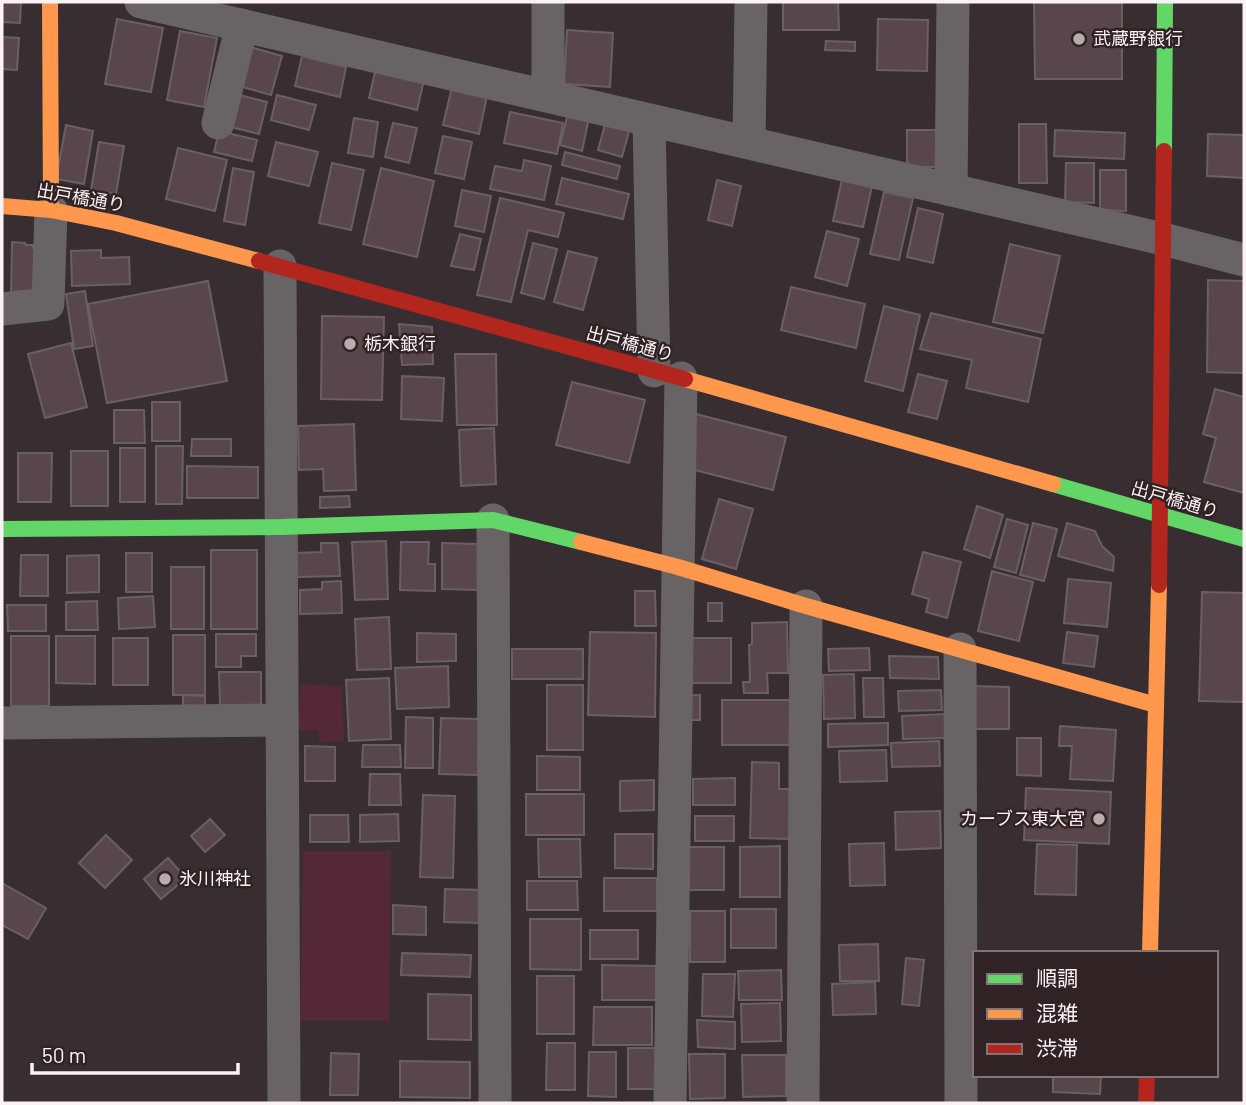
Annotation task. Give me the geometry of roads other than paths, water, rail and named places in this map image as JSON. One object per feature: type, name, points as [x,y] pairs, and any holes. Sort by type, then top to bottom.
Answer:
[{"type":"street","points":[[2,309],[48,304],[51,210],[50,2]]},
{"type":"street","points":[[141,2],[1244,260]]},
{"type":"street","points":[[548,2],[548,96]]},
{"type":"street","points":[[749,143],[751,2]]},
{"type":"street","points":[[951,190],[953,2]]},
{"type":"street","points":[[1150,951],[1161,516],[1165,2]]},
{"type":"street","points":[[218,123],[242,25]]},
{"type":"street","points":[[649,120],[668,374],[678,567],[670,1103]]},
{"type":"street","name":"出戸橋通り","points":[[2,206],[51,210],[116,223],[279,266],[1244,539]]},
{"type":"street","points":[[279,266],[284,1103]]},
{"type":"street","points":[[2,529],[281,527],[493,520],[678,567],[1156,705]]},
{"type":"street","points":[[493,520],[495,1103]]},
{"type":"street","points":[[803,1103],[806,606]]},
{"type":"street","points":[[960,649],[961,1103]]},
{"type":"street","points":[[2,723],[282,720]]},
{"type":"street","points":[[1146,1103],[1147,1077]]},
{"type":"place","name":"武蔵野銀行","points":[[1079,39]]},
{"type":"place","name":"栃木銀行","points":[[350,344]]},
{"type":"place","name":"カーブス東大宮","points":[[1099,819]]},
{"type":"place","name":"氷川神社","points":[[165,879]]}]
